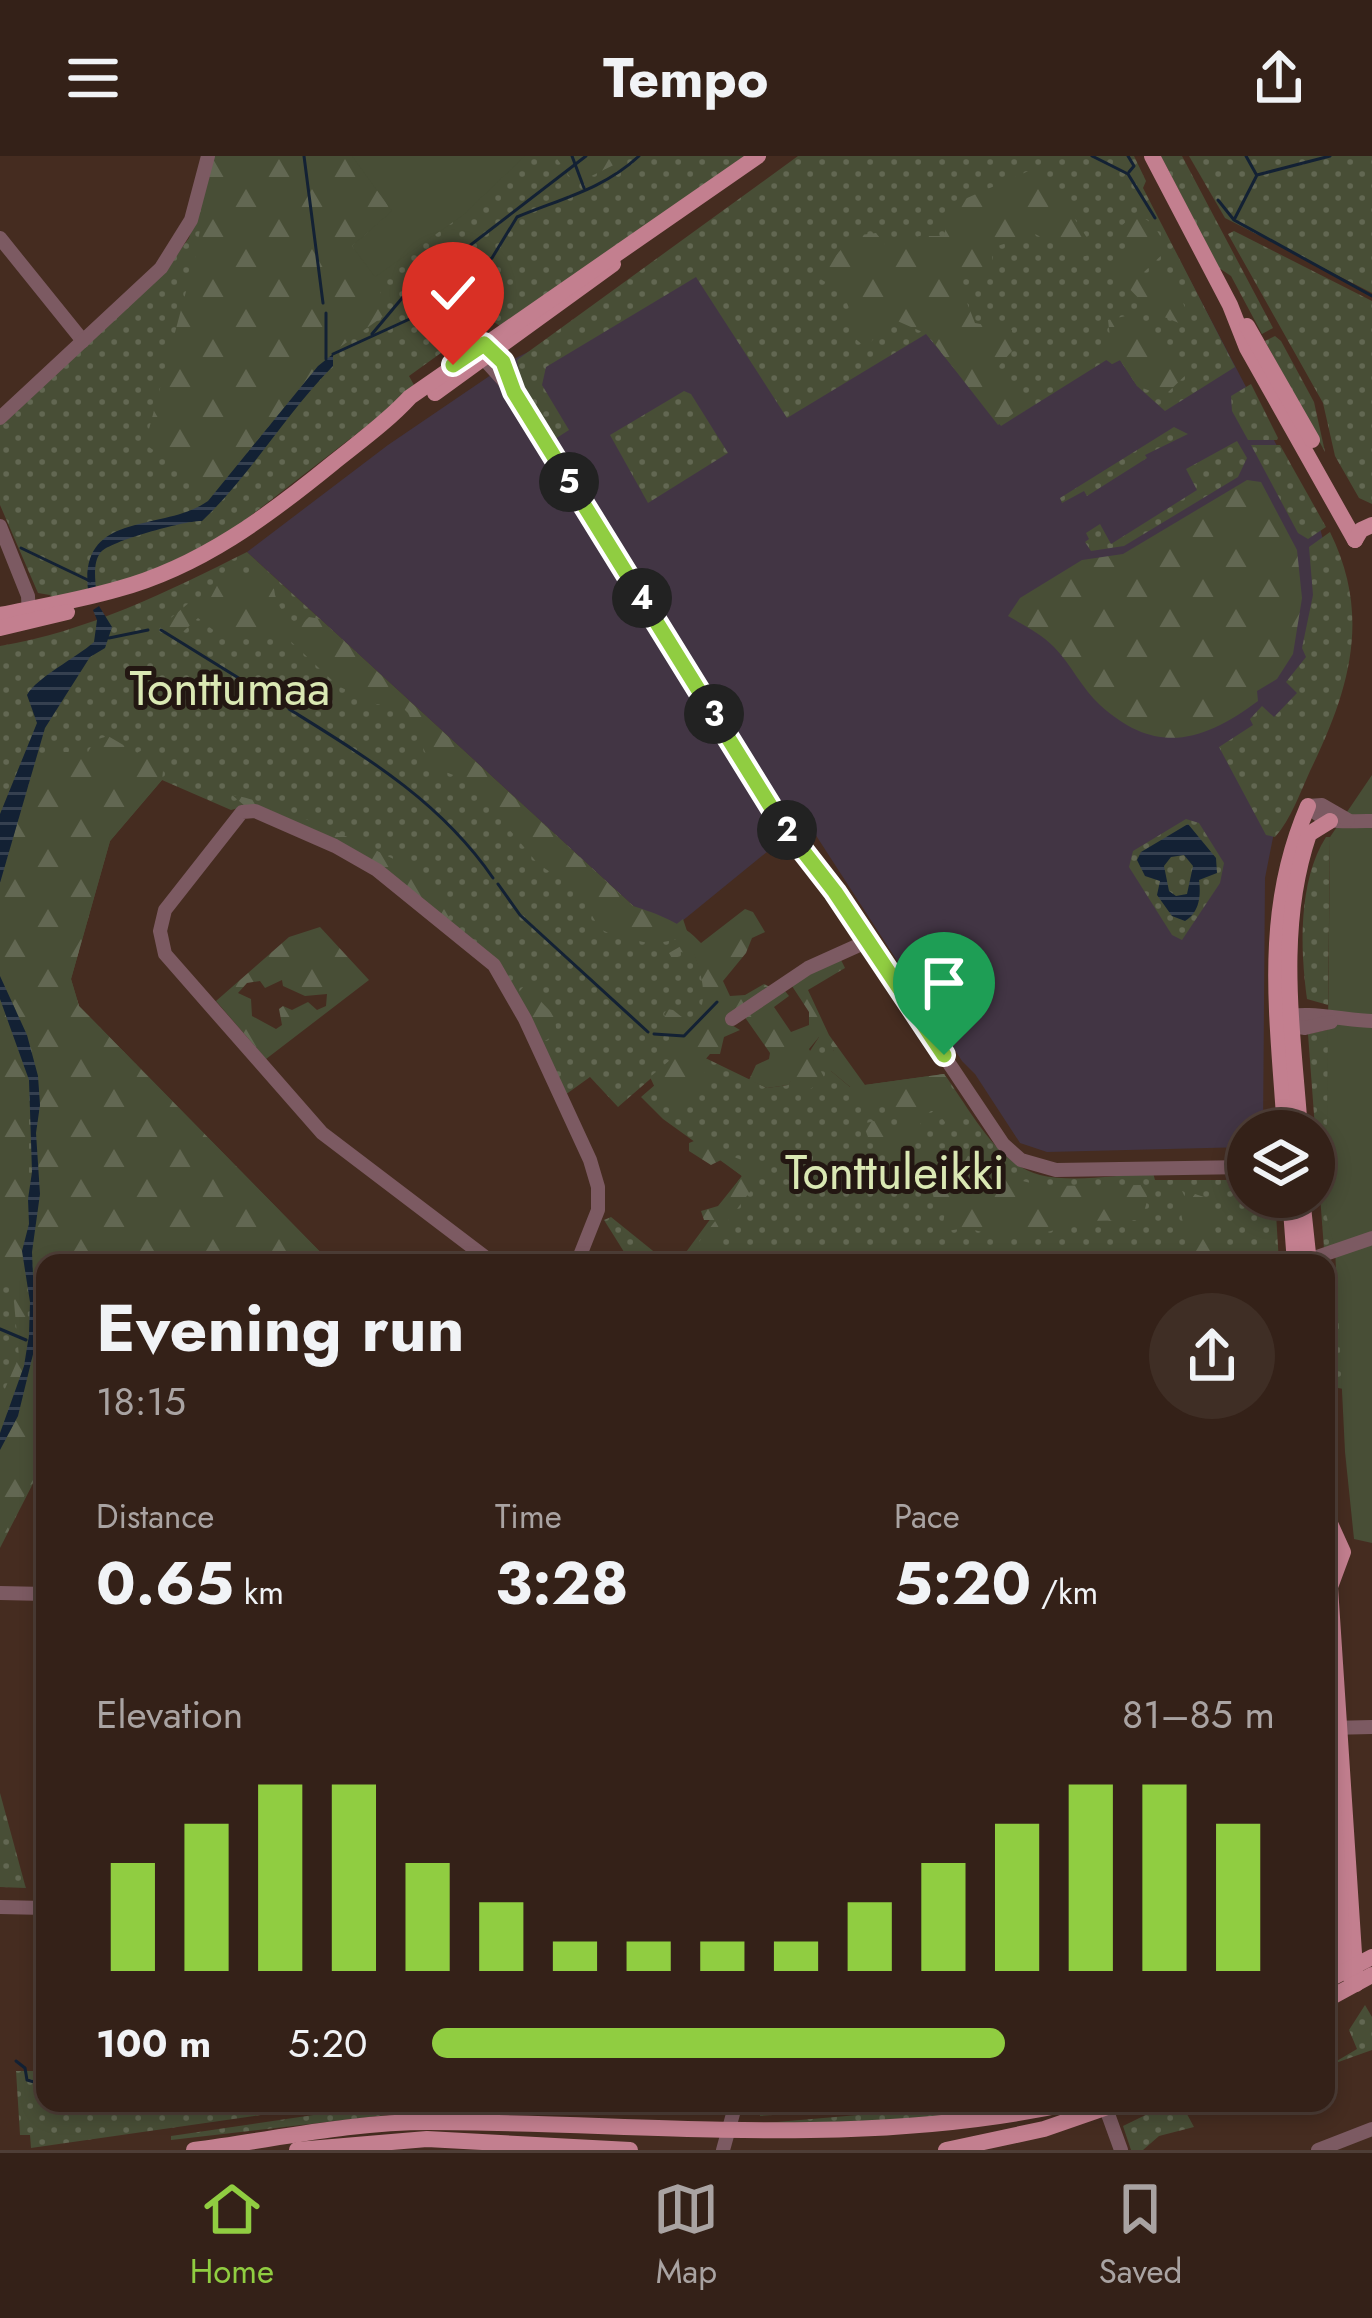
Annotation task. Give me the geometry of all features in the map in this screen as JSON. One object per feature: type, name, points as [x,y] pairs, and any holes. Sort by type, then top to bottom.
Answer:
[{"type":"main road","points":[[0,615],[98,602],[235,537],[392,416],[415,406],[488,352],[580,276],[758,156]]},
{"type":"main road","points":[[1152,156],[1230,305],[1247,348],[1365,535]]},
{"type":"main road","points":[[0,628],[26,614]]},
{"type":"main road","points":[[1298,1110],[1274,951],[1281,885],[1308,806]]},
{"type":"main road","points":[[1286,1110],[1289,910],[1309,833],[1339,821]]},
{"type":"main road","points":[[1295,1218],[1302,1254]]},
{"type":"main road","points":[[1303,1218],[1304,1254]]},
{"type":"main road","points":[[1335,1737],[1361,1970],[1335,1992]]},
{"type":"main road","points":[[195,2150],[349,2127],[427,2121],[728,2147],[848,2142],[935,2135],[1040,2112]]},
{"type":"main road","points":[[946,2150],[1044,2129],[1091,2112]]},
{"type":"main road","points":[[297,2150],[374,2140],[427,2121],[630,2150]]},
{"type":"street","points":[[0,418],[145,285],[184,237],[200,197],[208,156]]},
{"type":"street","points":[[0,238],[83,341]]},
{"type":"street","points":[[488,352],[779,820],[868,941],[994,1132],[1021,1160],[1056,1170],[1227,1167]]},
{"type":"street","points":[[0,526],[20,580],[26,614]]},
{"type":"street","points":[[1308,806],[1339,821],[1372,820]]},
{"type":"street","points":[[481,1254],[322,1132],[164,954],[160,931],[170,901],[239,814],[255,811],[335,846],[376,870],[494,964],[590,1160],[598,1187],[598,1210],[581,1254]]},
{"type":"street","points":[[732,1019],[808,968],[868,941]]},
{"type":"street","points":[[1288,1021],[1372,1022]]},
{"type":"street","points":[[1327,1254],[1372,1238]]},
{"type":"street","points":[[0,1593],[36,1594]]},
{"type":"street","points":[[1335,1728],[1372,1727]]},
{"type":"street","points":[[0,1907],[36,1908]]},
{"type":"street","points":[[728,2147],[734,2112]]},
{"type":"street","points":[[1112,2112],[1120,2150]]},
{"type":"street","points":[[1326,2149],[1372,2129]]},
{"type":"shaded area","points":[[1125,156],[1320,528],[1328,559],[1265,878],[1263,1110],[1227,1110],[1227,1148],[1047,1152],[1020,1143],[806,820],[665,935],[247,552],[388,445],[516,358],[550,341],[677,249]]},
{"type":"green space","points":[[213,156],[746,156],[500,326],[484,322],[409,376],[414,385],[395,404],[227,534],[151,572],[54,601],[38,593],[0,505],[0,424],[165,270],[189,238]]},
{"type":"green space","points":[[213,156],[352,156],[393,211],[352,246],[375,277],[388,313],[326,357],[213,494],[145,444],[195,258]]},
{"type":"green space","points":[[352,156],[525,156],[463,215],[375,277],[352,246],[392,211]]},
{"type":"green space","points":[[555,156],[632,156],[575,184]]},
{"type":"green space","points":[[798,156],[1134,156],[1146,181],[1143,188],[1235,367],[1165,411],[1137,386],[1120,360],[1112,364],[1108,359],[1001,426],[926,334],[787,418],[696,277],[546,367],[542,385],[569,430],[555,439],[521,383],[517,360]]},
{"type":"green space","points":[[1161,156],[1182,156],[1273,328],[1262,334],[1231,276],[1219,268]]},
{"type":"green space","points":[[1189,156],[1372,156],[1372,293],[1225,218]]},
{"type":"green space","points":[[1040,166],[1097,253],[1081,257],[1035,234],[991,248],[995,277],[956,275],[975,323],[1012,330],[1012,351],[998,367],[1023,406],[998,425],[927,334],[895,320],[865,347],[851,335],[845,300],[817,277],[853,236],[876,233],[887,247],[920,236],[944,236],[951,205]]},
{"type":"green space","points":[[1136,213],[1153,224],[1168,249],[1143,273],[1168,272],[1196,330],[1152,312],[1114,273],[1126,245],[1119,228]]},
{"type":"green space","points":[[1234,231],[1372,301],[1372,504],[1359,498],[1335,456],[1323,403],[1228,234]]},
{"type":"green space","points":[[1130,315],[1191,370],[1164,396],[1137,386],[1120,360],[1112,364],[1099,355],[1110,337],[1108,320]]},
{"type":"green space","points":[[1275,336],[1314,402],[1325,452],[1265,341]]},
{"type":"green space","points":[[1251,384],[1277,440],[1248,440],[1232,411],[1231,396]]},
{"type":"green space","points":[[684,391],[691,394],[728,453],[648,503],[610,435]]},
{"type":"green space","points":[[1174,427],[1188,434],[1145,455],[1147,458],[1087,496],[1084,491],[1062,503],[1060,498]]},
{"type":"green space","points":[[1237,441],[1247,458],[1238,477],[1124,546],[1091,551],[1086,533],[1100,524],[1111,544],[1197,490],[1186,469]]},
{"type":"green space","points":[[1251,445],[1280,445],[1326,527],[1308,539],[1298,533]]},
{"type":"green space","points":[[1247,480],[1261,482],[1297,550],[1302,598],[1293,654],[1277,679],[1257,691],[1258,701],[1238,715],[1179,738],[1141,732],[1100,705],[1049,642],[1008,616],[1020,598],[1082,560],[1123,554]]},
{"type":"green space","points":[[1330,532],[1350,594],[1352,624],[1345,683],[1324,741],[1275,837],[1266,835],[1219,747],[1253,725],[1250,719],[1262,706],[1274,717],[1297,693],[1286,682],[1306,657],[1302,648],[1313,595],[1309,547]]},
{"type":"green space","name":"Tonttumaa","points":[[247,552],[664,934],[683,919],[717,1021],[618,1107],[590,1077],[565,1095],[515,988],[498,964],[377,865],[246,806],[231,810],[162,780],[110,841],[71,979],[79,1006],[322,1254],[36,1254],[36,1478],[0,1548],[0,646],[64,631],[157,595]]},
{"type":"green space","points":[[226,569],[238,575],[256,573],[274,589],[282,611],[295,622],[301,625],[309,617],[320,619],[633,906],[678,925],[701,943],[745,909],[753,912],[765,932],[752,938],[723,981],[730,996],[745,995],[764,984],[770,987],[725,1021],[740,1030],[724,1037],[720,1054],[710,1054],[704,1061],[706,1086],[699,1094],[690,1094],[683,1106],[656,1090],[650,1077],[670,1060],[676,1045],[664,1014],[667,1009],[692,1025],[698,1017],[702,982],[694,954],[681,952],[674,962],[669,953],[681,946],[679,939],[653,944],[600,929],[576,889],[538,864],[497,806],[474,783],[429,761],[402,707],[376,704],[338,686],[285,636],[274,632],[222,637],[198,618],[175,639],[160,627],[190,602],[211,597]]},
{"type":"green space","points":[[108,736],[137,753],[142,750],[164,761],[162,780],[110,841],[71,979],[79,1006],[322,1254],[36,1254],[36,1342],[32,1252],[40,1194],[36,1133],[40,1105],[27,1035],[0,976],[0,882],[33,769],[52,752],[88,752],[95,740]]},
{"type":"green space","points":[[1372,775],[1372,1543],[1354,1539],[1335,1249],[1327,1218],[1335,1218],[1335,1110],[1327,1110],[1330,837]]},
{"type":"green space","points":[[232,795],[304,819],[396,860],[437,886],[450,915],[446,919],[377,865],[245,806]]},
{"type":"green space","points":[[1186,819],[1199,823],[1224,863],[1220,883],[1182,940],[1172,935],[1129,867],[1133,851]]},
{"type":"green space","points":[[1326,837],[1330,837],[1328,1005],[1307,999],[1303,959],[1306,894]]},
{"type":"green space","points":[[320,927],[369,980],[266,1059],[216,1001],[289,937]],"holes":[[[282,980],[283,986],[305,996],[327,994],[326,1006],[317,1010],[308,1002],[292,1010],[283,1006],[279,1009],[282,1025],[276,1029],[252,1016],[251,999],[238,993],[247,983],[260,981],[265,988]]]},
{"type":"green space","points":[[841,960],[845,968],[808,990],[829,1035],[865,1085],[944,1074],[964,1113],[958,1130],[950,1129],[937,1111],[931,1111],[898,1152],[868,1137],[863,1124],[881,1119],[893,1129],[904,1127],[907,1118],[884,1102],[883,1093],[872,1091],[875,1103],[865,1109],[854,1103],[855,1091],[831,1071],[829,1057],[834,1050],[826,1037],[819,1037],[809,1049],[825,1079],[803,1094],[792,1080],[767,1088],[749,1080],[756,1065],[769,1059],[770,1053],[744,1016],[785,991],[789,996],[774,1007],[791,1032],[809,1025],[809,1012],[790,983]]},
{"type":"green space","points":[[525,985],[554,1015],[557,1034],[541,1043],[518,993]]},
{"type":"green space","points":[[0,999],[29,1080],[29,1224],[23,1239],[29,1335],[24,1366],[0,1433],[0,1400],[19,1357],[12,1280],[0,1278]]},
{"type":"green space","points":[[1372,1030],[1372,1231],[1324,1249],[1322,1218],[1335,1218],[1335,1110],[1314,1110],[1308,1034]]},
{"type":"green space","name":"Tonttuleikki","points":[[819,1037],[827,1037],[834,1049],[831,1071],[850,1087],[944,1074],[997,1147],[1025,1169],[1053,1177],[1153,1173],[1155,1180],[1227,1180],[1227,1218],[1276,1218],[1278,1254],[685,1254],[742,1176],[663,1119],[641,1097],[693,1052],[767,1088],[788,1085]]},
{"type":"green space","points":[[699,1139],[765,1172],[716,1242],[702,1254],[695,1253],[695,1247],[716,1220],[704,1220],[701,1211],[718,1206],[742,1176],[721,1160],[711,1165],[689,1151],[689,1143]]},
{"type":"green space","points":[[954,1148],[1007,1177],[1042,1186],[1143,1185],[1145,1208],[1137,1220],[1087,1221],[1026,1238],[966,1228],[947,1231],[943,1224],[946,1205],[935,1202],[922,1156]]},
{"type":"green space","points":[[1177,1188],[1188,1203],[1195,1194],[1213,1200],[1208,1211],[1215,1218],[1214,1228],[1225,1254],[1189,1254],[1181,1213],[1171,1197]]},
{"type":"green space","points":[[611,1217],[657,1254],[625,1254],[604,1220]]},
{"type":"green space","points":[[1335,1278],[1341,1289],[1344,1389],[1335,1388]]},
{"type":"green space","points":[[36,1342],[36,1474],[0,1542],[0,1450],[18,1416]]},
{"type":"green space","points":[[0,1793],[25,1885],[26,1888],[0,1887]]},
{"type":"green space","points":[[1365,2005],[1372,2017],[1372,2050],[1335,2063],[1357,2049],[1349,2030]]},
{"type":"green space","points":[[16,2071],[36,2071],[36,2112],[282,2112],[31,2148],[30,2135],[20,2135]]},
{"type":"green space","points":[[334,2112],[405,2112],[171,2140],[171,2136]]},
{"type":"green space","points":[[760,2112],[816,2112],[760,2116]]},
{"type":"green space","points":[[893,2112],[1018,2112],[968,2124],[765,2123]]},
{"type":"green space","points":[[1152,2112],[1186,2112],[1194,2127],[1159,2136],[1143,2150],[1131,2150],[1123,2126]]},
{"type":"water","points":[[333,354],[333,366],[202,521],[107,547],[97,560],[96,589],[88,590],[89,564],[97,546],[128,527],[190,511],[208,501],[318,366]]},
{"type":"water","points":[[99,606],[112,627],[105,648],[90,657],[45,728],[0,883],[0,814],[37,723],[27,695],[94,642],[97,620],[93,610]]},
{"type":"water","points":[[1188,824],[1216,858],[1217,873],[1199,880],[1198,903],[1185,921],[1172,916],[1157,895],[1160,881],[1145,876],[1137,860],[1141,852]],"holes":[[[1184,855],[1193,866],[1187,894],[1176,896],[1169,891],[1164,866],[1171,857]]]},
{"type":"water","points":[[0,976],[27,1035],[38,1076],[40,1194],[32,1252],[36,1342],[18,1416],[0,1450],[0,1433],[24,1366],[29,1335],[30,1302],[22,1251],[32,1172],[29,1080],[0,999]]},
{"type":"waterway","points":[[304,156],[323,303]]},
{"type":"waterway","points":[[572,156],[584,188]]},
{"type":"waterway","points":[[372,334],[403,297],[586,156]]},
{"type":"waterway","points":[[333,354],[436,307],[446,292],[492,258],[517,217],[596,185],[639,156]]},
{"type":"waterway","points":[[1092,156],[1128,174],[1155,218]]},
{"type":"waterway","points":[[1128,156],[1134,166],[1129,172]]},
{"type":"waterway","points":[[1246,156],[1256,174]]},
{"type":"waterway","points":[[1235,218],[1257,175],[1330,156]]},
{"type":"waterway","points":[[1218,200],[1234,220],[1372,296]]},
{"type":"waterway","points":[[326,313],[326,359]]},
{"type":"waterway","points":[[21,548],[90,581]]},
{"type":"waterway","points":[[109,638],[148,630]]},
{"type":"waterway","points":[[161,630],[279,703]]},
{"type":"waterway","points":[[289,709],[425,803],[493,878]]},
{"type":"waterway","points":[[498,884],[520,915],[648,1032]]},
{"type":"waterway","points":[[654,1034],[684,1036],[717,1002]]},
{"type":"waterway","points":[[0,1329],[26,1340]]},
{"type":"waterway","points":[[16,2061],[25,2068],[27,2080],[36,2082]]},
{"type":"route","points":[[453,365],[484,344],[503,362],[514,392],[779,820],[835,892],[944,1055]]}]
